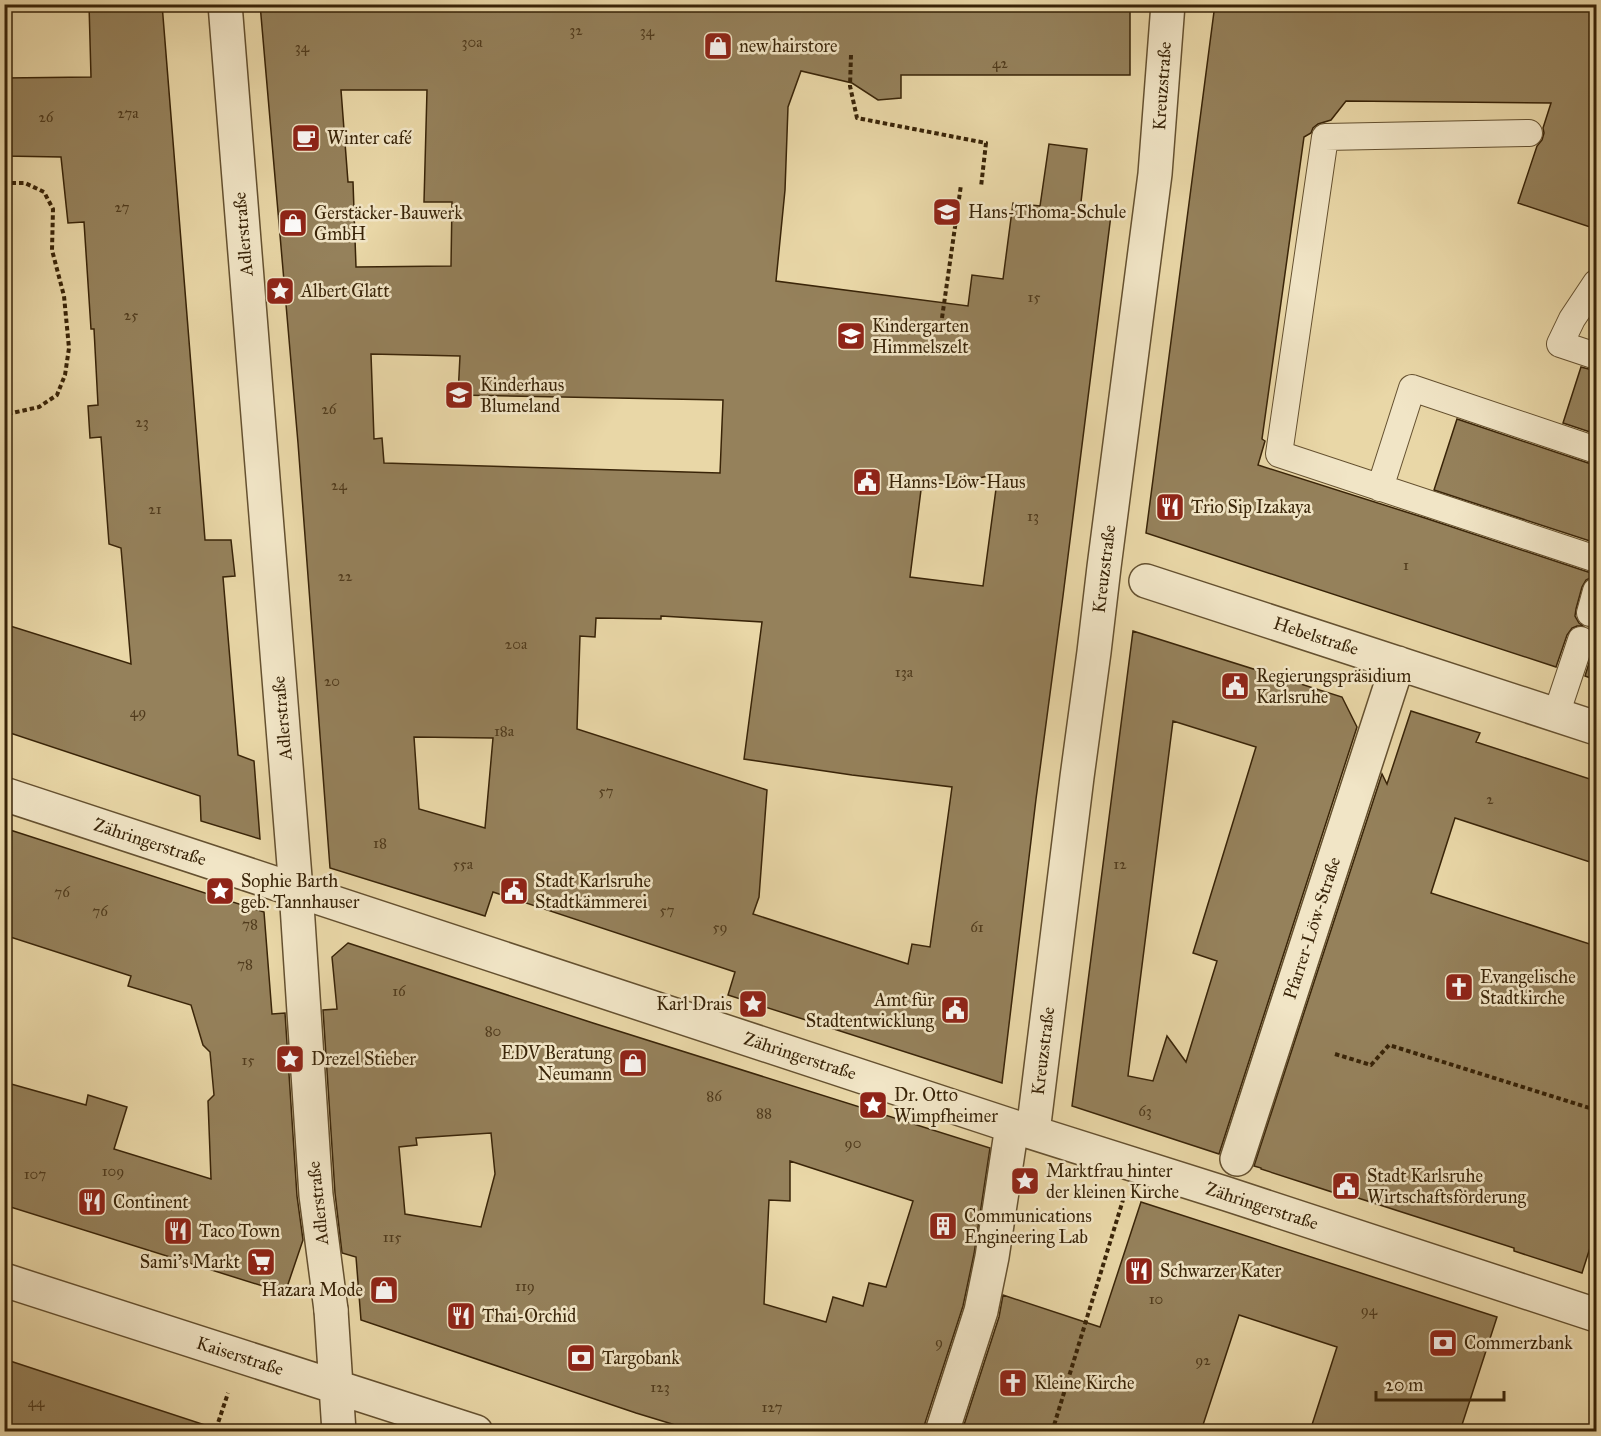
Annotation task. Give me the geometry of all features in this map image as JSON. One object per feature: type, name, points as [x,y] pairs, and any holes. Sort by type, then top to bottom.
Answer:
[{"type":"street","name":"Adlerstraße","points":[[225,4],[296,890],[316,1195],[331,1310],[339,1431]]},
{"type":"street","name":"Kreuzstraße","points":[[942,1431],[981,1311],[1023,1129],[1094,652],[1155,174],[1168,4]]},
{"type":"street","name":"Hebelstraße","points":[[1104,567],[1596,728]]},
{"type":"street","name":"Pfarrer-Löw-Straße","points":[[1227,1194],[1398,663]]},
{"type":"street","name":"Zähringerstraße","points":[[4,794],[1596,1315]]},
{"type":"street","name":"Kaiserstraße","points":[[4,1280],[476,1431]]},
{"type":"lane","points":[[1529,133],[1325,136],[1279,454],[1596,559]]},
{"type":"lane","points":[[1596,283],[1572,320],[1560,344],[1596,356]]},
{"type":"lane","points":[[1380,488],[1412,388],[1596,450]]},
{"type":"lane","points":[[1556,715],[1581,640]]},
{"type":"path","points":[[851,55],[850,86],[857,118],[986,143],[981,188]]},
{"type":"path","points":[[4,183],[25,183],[44,192],[53,209],[52,250],[64,296],[69,348],[65,375],[57,395],[39,407],[4,413]]},
{"type":"path","points":[[942,318],[961,185]]},
{"type":"path","points":[[1591,911],[1596,922]]},
{"type":"path","points":[[1335,1054],[1371,1065],[1389,1045],[1596,1110]]},
{"type":"path","points":[[1052,1431],[1134,1165]]},
{"type":"building","points":[[89,4],[162,4],[205,540],[231,540],[235,576],[223,577],[238,755],[254,761],[260,839],[201,821],[200,796],[4,731],[4,624],[131,664],[121,548],[109,544],[101,437],[90,438],[88,406],[98,405],[94,329],[91,329],[84,222],[68,223],[61,157],[4,156],[4,78],[91,77]]},
{"type":"building","points":[[260,4],[1130,4],[1130,75],[901,75],[901,98],[878,100],[852,83],[801,71],[788,107],[785,190],[776,281],[968,306],[972,275],[1003,279],[1013,203],[1040,206],[1049,144],[1087,149],[1080,211],[1111,215],[1002,1083],[728,995],[735,972],[493,892],[485,916],[330,868],[298,443]],"holes":[[[341,90],[427,90],[424,202],[452,202],[451,266],[356,267],[353,182],[348,182]],[[371,354],[460,356],[458,395],[723,400],[720,473],[384,463],[382,438],[374,439]],[[998,474],[983,586],[910,577],[921,490]],[[661,616],[762,622],[744,759],[952,787],[930,947],[912,944],[908,964],[753,914],[759,897],[767,790],[577,729],[580,636],[595,637],[596,618],[661,619]],[[414,737],[493,738],[485,828],[419,809]]]},
{"type":"building","points":[[1215,4],[1596,4],[1596,229],[1518,203],[1537,146],[1542,140],[1543,128],[1551,103],[1346,101],[1331,120],[1318,124],[1311,133],[1304,137],[1262,439],[1265,441],[1258,465],[1596,574],[1586,580],[1582,587],[1576,609],[1575,616],[1583,626],[1572,628],[1567,635],[1556,667],[1146,533]]},
{"type":"building","points":[[1581,367],[1596,371],[1596,434],[1563,423]]},
{"type":"building","points":[[1457,419],[1596,465],[1596,543],[1434,490]]},
{"type":"building","points":[[1596,626],[1596,636],[1589,628]]},
{"type":"building","points":[[1133,631],[1342,697],[1357,727],[1219,1154],[1072,1106]],"holes":[[[1173,721],[1256,747],[1193,953],[1217,961],[1186,1062],[1167,1036],[1153,1081],[1128,1076]]]},
{"type":"building","points":[[1596,636],[1596,680],[1585,676]]},
{"type":"building","points":[[1411,711],[1480,733],[1476,742],[1596,781],[1596,864],[1455,818],[1431,893],[1596,946],[1596,1229],[1582,1273],[1514,1251],[1514,1248],[1254,1166],[1382,774],[1387,784]]},
{"type":"building","points":[[4,828],[264,912],[272,1014],[285,1013],[297,1196],[303,1240],[285,1293],[4,1205],[4,1082],[86,1105],[88,1095],[127,1107],[114,1149],[211,1179],[208,1101],[214,1095],[210,1052],[203,1045],[191,1005],[128,986],[131,976],[4,935]]},
{"type":"building","points":[[348,943],[990,1148],[974,1254],[963,1306],[924,1431],[695,1431],[361,1320],[356,1257],[342,1253],[335,1193],[323,1010],[337,1009],[332,957]],"holes":[[[491,1133],[495,1174],[481,1227],[405,1214],[399,1147],[417,1145],[416,1138]],[[790,1161],[913,1201],[886,1287],[869,1283],[863,1306],[833,1297],[826,1322],[764,1304],[769,1200],[790,1201]]]},
{"type":"building","points":[[1141,1202],[1497,1317],[1460,1431],[1310,1431],[1337,1347],[1239,1315],[1201,1431],[962,1431],[999,1317],[1003,1295],[1100,1327]]},
{"type":"building","points":[[4,1359],[205,1425],[204,1431],[4,1431]]},
{"type":"place","name":"new hairstore","points":[[718,46]]},
{"type":"place","name":"Winter café","points":[[306,138]]},
{"type":"place","name":"Hans-Thoma-Schule","points":[[947,212]]},
{"type":"place","name":"Gerstäcker-Bauwerk GmbH","points":[[293,223]]},
{"type":"place","name":"Albert Glatt","points":[[280,291]]},
{"type":"place","name":"Kindergarten Himmelszelt","points":[[851,336]]},
{"type":"place","name":"Kinderhaus Blumeland","points":[[459,395]]},
{"type":"place","name":"Hanns-Löw-Haus","points":[[867,482]]},
{"type":"place","name":"Trio Sip Izakaya","points":[[1170,507]]},
{"type":"place","name":"Regierungspräsidium Karlsruhe","points":[[1235,686]]},
{"type":"place","name":"Sophie Barth geb. Tannhauser","points":[[220,891]]},
{"type":"place","name":"Stadt Karlsruhe Stadtkämmerei","points":[[514,891]]},
{"type":"place","name":"Evangelische Stadtkirche","points":[[1459,987]]},
{"type":"place","name":"Karl Drais","points":[[753,1004]]},
{"type":"place","name":"Amt für Stadtentwicklung","points":[[955,1010]]},
{"type":"place","name":"Drezel Stieber","points":[[290,1059]]},
{"type":"place","name":"EDV Beratung Neumann","points":[[633,1063]]},
{"type":"place","name":"Dr. Otto Wimpfheimer","points":[[873,1105]]},
{"type":"place","name":"Marktfrau hinter der kleinen Kirche","points":[[1025,1181]]},
{"type":"place","name":"Stadt Karlsruhe Wirtschaftsförderung","points":[[1346,1186]]},
{"type":"place","name":"Continent","points":[[92,1202]]},
{"type":"place","name":"Communications Engineering Lab","points":[[943,1226]]},
{"type":"place","name":"Taco Town","points":[[178,1231]]},
{"type":"place","name":"Sami’s Markt","points":[[261,1262]]},
{"type":"place","name":"Schwarzer Kater","points":[[1139,1271]]},
{"type":"place","name":"Hazara Mode","points":[[384,1290]]},
{"type":"place","name":"Thai-Orchid","points":[[461,1316]]},
{"type":"place","name":"Commerzbank","points":[[1443,1343]]},
{"type":"place","name":"Targobank","points":[[581,1358]]},
{"type":"place","name":"Kleine Kirche","points":[[1013,1383]]}]
